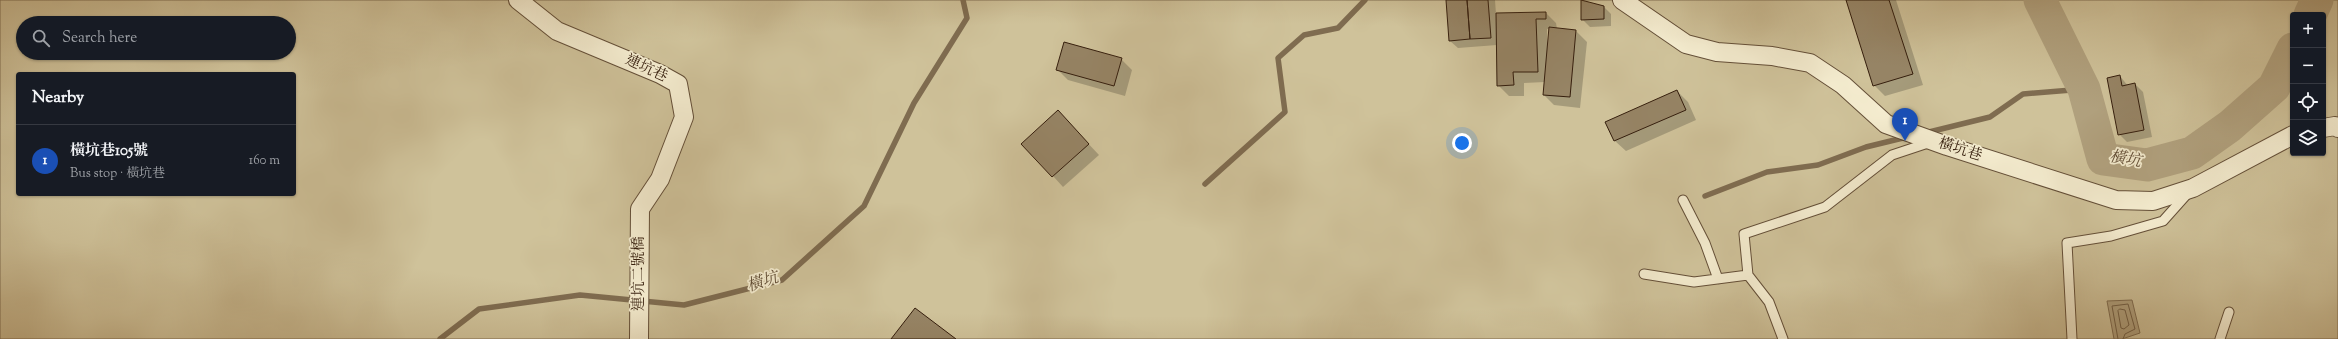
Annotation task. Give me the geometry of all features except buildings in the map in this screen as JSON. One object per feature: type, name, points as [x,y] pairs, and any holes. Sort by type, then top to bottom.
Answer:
[{"type":"street","name":"連坑巷","points":[[518,0],[557,31],[660,74],[678,84],[684,117],[660,179],[640,209]]},
{"type":"street","name":"橫坑巷","points":[[1622,0],[1686,44],[1717,52],[1772,56],[1810,63],[1843,85],[1886,124],[1933,141],[2116,200],[2152,201],[2193,188],[2290,137]]},
{"type":"street","points":[[2326,128],[2335,126],[2338,128]]},
{"type":"street","name":"連坑二號橋","points":[[639,339],[640,209]]},
{"type":"lane","points":[[1783,339],[1769,302],[1748,274],[1744,234],[1825,207],[1892,155],[1933,141]]},
{"type":"lane","points":[[2072,339],[2068,243],[2111,236],[2163,221],[2193,188]]},
{"type":"lane","points":[[1683,200],[1705,242],[1718,279]]},
{"type":"lane","points":[[1644,274],[1694,282],[1748,274]]},
{"type":"lane","points":[[2220,339],[2229,312]]},
{"type":"shaded area","points":[[0,0],[2338,0],[2338,339],[0,339]]},
{"type":"water","points":[[2132,300],[2140,333],[2122,339],[2114,339],[2107,301]]},
{"type":"waterway","name":"橫坑","points":[[440,339],[479,309],[580,295],[684,305],[782,280],[864,206],[914,103],[967,18],[963,0]]},
{"type":"waterway","points":[[1205,184],[1285,112],[1278,58],[1304,35],[1338,28],[1365,0]]},
{"type":"waterway","name":"橫坑","points":[[2040,0],[2084,89],[2103,159],[2147,165],[2192,153],[2230,126],[2274,87],[2290,55]]},
{"type":"waterway","name":"橫坑","points":[[2311,12],[2317,0]]},
{"type":"waterway","points":[[1925,133],[1990,117],[2023,94],[2084,89]]},
{"type":"waterway","points":[[1705,196],[1767,172],[1818,165],[1866,147],[1907,137]]},
{"type":"place","name":"橫坑巷105號","points":[[1905,141]]}]
